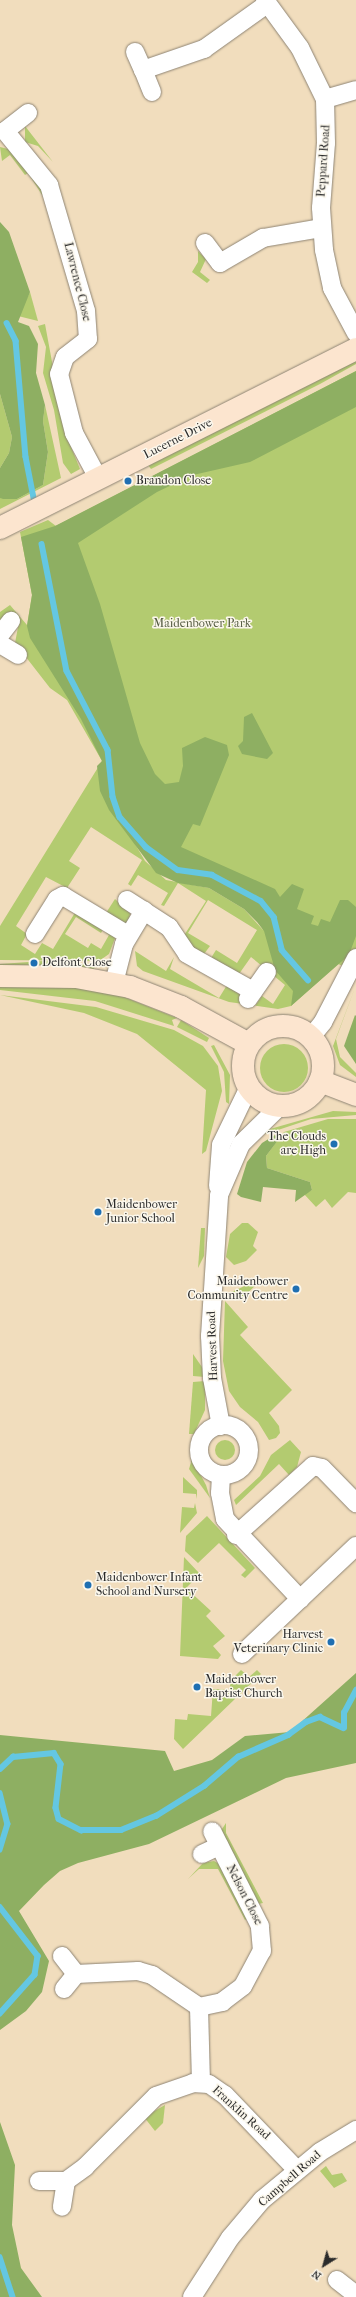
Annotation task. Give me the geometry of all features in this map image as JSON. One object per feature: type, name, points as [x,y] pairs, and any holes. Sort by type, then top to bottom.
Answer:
[{"type":"street","points":[[143,70],[204,49],[266,2]]},
{"type":"street","name":"Peppard Road","points":[[266,2],[300,48],[325,98],[322,228],[332,288],[356,333]]},
{"type":"street","points":[[135,52],[152,92]]},
{"type":"street","points":[[325,98],[356,90]]},
{"type":"street","name":"Lawrence Close","points":[[28,113],[3,133],[49,184],[86,311],[88,339],[64,357],[59,374],[74,433],[98,478]]},
{"type":"street","points":[[206,243],[215,266],[263,238],[322,228]]},
{"type":"street","name":"Lucerne Drive","points":[[0,528],[356,349]]},
{"type":"street","points":[[0,635],[11,621]]},
{"type":"street","points":[[0,644],[18,655]]},
{"type":"street","points":[[35,934],[57,899],[64,896],[128,935]]},
{"type":"street","points":[[127,900],[170,927],[187,954],[250,995],[267,972]]},
{"type":"street","points":[[114,983],[128,935],[144,911]]},
{"type":"street","points":[[311,1037],[324,1022],[356,958]]},
{"type":"street","points":[[0,976],[56,976],[114,983],[181,1007],[249,1044]]},
{"type":"street","points":[[274,1026],[294,1027],[311,1037],[323,1058],[320,1081],[304,1100],[280,1106],[268,1103],[249,1087],[243,1063],[249,1044],[262,1031],[274,1026]]},
{"type":"street","points":[[320,1081],[356,1095]]},
{"type":"street","name":"Harvest Road","points":[[221,1426],[212,1378],[210,1336],[219,1195],[217,1160],[221,1145],[249,1087]]},
{"type":"street","name":"Harvest Road","points":[[219,1195],[241,1144],[280,1106]]},
{"type":"street","points":[[221,1426],[229,1426],[244,1434],[249,1450],[244,1466],[229,1474],[221,1475],[208,1469],[199,1450],[208,1431],[221,1426]]},
{"type":"street","points":[[236,1535],[313,1466],[322,1468],[356,1503]]},
{"type":"street","points":[[221,1475],[224,1519],[236,1535],[300,1599]]},
{"type":"street","points":[[242,1654],[356,1546]]},
{"type":"street","name":"Nelson Close","points":[[199,2007],[222,2002],[243,1986],[262,1951],[260,1926],[215,1838],[202,1854]]},
{"type":"street","points":[[62,1956],[76,1974]]},
{"type":"street","points":[[64,1989],[76,1974],[138,1971],[152,1975],[199,2007],[200,2083]]},
{"type":"street","name":"Franklin Road","points":[[66,2181],[85,2168],[156,2096],[174,2087],[200,2083],[225,2095],[297,2170]]},
{"type":"street","name":"Campbell Road","points":[[192,2297],[230,2238],[262,2200],[297,2170],[356,2130]]},
{"type":"street","points":[[39,2181],[66,2181],[62,2207]]},
{"type":"street","points":[[337,2280],[356,2295]]},
{"type":"green space","points":[[25,126],[53,162],[38,146],[25,142]]},
{"type":"green space","points":[[0,147],[12,150],[44,193],[42,195],[28,173],[25,175],[10,155],[2,161]]},
{"type":"green space","points":[[0,222],[9,232],[30,292],[18,322],[29,326],[38,344],[36,373],[45,405],[43,421],[48,452],[43,485],[17,499],[0,498],[0,468],[9,453],[12,437],[0,394]]},
{"type":"green space","points":[[198,251],[206,259],[200,272],[210,280],[207,283],[192,272],[198,262]]},
{"type":"green space","points":[[30,292],[38,321],[18,316]]},
{"type":"green space","points":[[45,324],[65,432],[80,469],[71,474],[63,463],[54,410],[43,373],[46,347],[38,326]]},
{"type":"green space","points":[[356,360],[356,364],[320,384],[151,469],[148,465]]},
{"type":"green space","name":"Maidenbower Park","points":[[356,371],[356,971],[338,964],[291,1006],[278,1009],[255,1006],[262,996],[273,1004],[285,985],[251,957],[239,974],[211,958],[216,950],[237,963],[257,930],[208,900],[188,933],[210,946],[204,954],[186,943],[183,937],[206,901],[178,883],[164,906],[161,905],[168,893],[138,875],[131,886],[128,884],[142,860],[91,827],[69,861],[80,868],[67,888],[46,877],[16,926],[27,934],[21,945],[35,954],[42,943],[53,949],[76,911],[105,926],[101,933],[76,917],[65,934],[88,948],[91,943],[101,949],[109,935],[106,933],[109,928],[117,933],[109,954],[99,961],[0,960],[0,926],[102,761],[67,700],[50,688],[15,643],[19,622],[0,622],[0,612],[10,605],[27,625],[32,595],[20,532],[48,520],[56,526]],"holes":[[[135,844],[259,915],[263,930],[244,909],[209,888],[166,880],[145,861]]]},
{"type":"green space","points":[[356,371],[356,407],[250,462],[193,475],[157,492],[78,543],[100,604],[140,743],[155,774],[165,784],[179,782],[183,766],[182,748],[205,737],[227,745],[229,755],[200,826],[193,824],[181,847],[275,889],[280,897],[292,884],[304,889],[297,909],[314,916],[311,924],[318,926],[321,919],[330,922],[340,900],[348,900],[356,907],[356,936],[349,955],[291,1006],[293,991],[275,970],[264,931],[257,922],[244,909],[209,888],[178,883],[156,873],[109,810],[100,791],[97,766],[102,761],[81,719],[30,638],[27,626],[32,595],[21,537],[55,526]]},
{"type":"green space","points":[[0,394],[12,437],[9,453],[0,468]]},
{"type":"green space","points":[[45,405],[61,478],[0,509],[0,498],[17,499],[43,485],[48,452],[43,421]]},
{"type":"green space","points":[[252,713],[273,753],[267,759],[242,754],[238,746],[243,741],[244,717]]},
{"type":"green space","points":[[115,899],[130,913],[129,924],[124,925],[106,913]]},
{"type":"green space","points":[[135,951],[166,971],[174,957],[170,969],[219,998],[227,985],[255,1006],[229,1002],[143,971],[137,966]]},
{"type":"green space","points":[[43,961],[96,966],[93,970],[42,965],[0,968],[0,964]]},
{"type":"green space","points":[[0,985],[78,988],[119,995],[177,1018],[172,1020],[174,1026],[95,1001],[0,990]]},
{"type":"green space","points":[[356,985],[336,1039],[340,1057],[356,1073],[356,1077],[340,1065],[333,1046]]},
{"type":"green space","points":[[0,995],[96,1007],[174,1030],[203,1046],[218,1066],[222,1091],[206,1151],[202,1154],[206,1090],[137,1034],[84,1013]]},
{"type":"green space","points":[[355,1015],[356,1016],[356,1064],[344,1046]]},
{"type":"green space","points":[[181,1020],[209,1038],[207,1042],[177,1027]]},
{"type":"green space","points":[[279,1044],[289,1044],[301,1051],[308,1063],[308,1073],[301,1085],[289,1092],[279,1092],[271,1088],[264,1081],[260,1073],[260,1063],[264,1055],[271,1048]]},
{"type":"green space","points":[[214,1045],[230,1075],[229,1104],[226,1102],[224,1072],[211,1046]]},
{"type":"green space","points":[[333,1111],[356,1112],[356,1115],[311,1119],[266,1134],[263,1131]]},
{"type":"green space","points":[[328,1119],[356,1119],[356,1193],[348,1192],[332,1208],[325,1199],[316,1207],[304,1194],[312,1190],[310,1182],[267,1168],[266,1156],[284,1132]]},
{"type":"green space","points":[[275,1135],[279,1139],[266,1156],[267,1168],[310,1182],[312,1190],[295,1202],[296,1190],[263,1187],[261,1202],[241,1197],[237,1194],[247,1162],[262,1143]]},
{"type":"green space","points":[[242,1223],[248,1223],[258,1232],[253,1246],[257,1250],[246,1261],[234,1265],[226,1257],[230,1234]]},
{"type":"green space","points":[[201,1228],[205,1228],[204,1256],[198,1268]]},
{"type":"green space","points":[[249,1284],[256,1285],[241,1299],[237,1295],[230,1300],[225,1295]]},
{"type":"green space","points":[[225,1301],[248,1327],[240,1335],[292,1390],[269,1413],[279,1426],[280,1433],[276,1438],[269,1440],[258,1422],[240,1407],[229,1391],[223,1361]]},
{"type":"green space","points":[[193,1354],[204,1370],[205,1377],[193,1376]]},
{"type":"green space","points":[[205,1381],[205,1410],[194,1434],[189,1434],[193,1382]]},
{"type":"green space","points":[[221,1440],[229,1440],[235,1446],[235,1454],[229,1460],[221,1460],[215,1454],[215,1446]]},
{"type":"green space","points":[[290,1440],[301,1452],[297,1467],[289,1475],[279,1464],[236,1505],[234,1500],[260,1476],[271,1455]]},
{"type":"green space","points":[[192,1459],[206,1485],[210,1498],[189,1469]]},
{"type":"green space","points":[[183,1477],[197,1490],[197,1499],[196,1494],[183,1493]]},
{"type":"green space","points":[[195,1503],[197,1513],[180,1533],[182,1507],[194,1508]]},
{"type":"green space","points":[[207,1516],[255,1568],[245,1578],[241,1575],[246,1570],[219,1543],[198,1563],[185,1551],[186,1536]]},
{"type":"green space","points":[[184,1557],[200,1574],[186,1588],[211,1611],[206,1616],[225,1636],[213,1646],[221,1655],[218,1659],[180,1656]]},
{"type":"green space","points":[[241,1670],[249,1677],[257,1670],[261,1674],[183,1749],[174,1739],[175,1719],[187,1720],[188,1714],[211,1716],[213,1689],[230,1690],[230,1681]]},
{"type":"green space","points":[[356,1673],[356,1763],[286,1778],[149,1844],[78,1863],[60,1871],[44,1885],[19,1911],[49,1961],[42,1992],[26,2011],[0,2030],[0,1735],[165,1751],[174,1771],[212,1760],[245,1736],[290,1732]]},
{"type":"green space","points":[[226,1823],[226,1833],[263,1903],[258,1904],[220,1832]]},
{"type":"green space","points":[[214,1861],[221,1865],[249,1918],[245,1920],[218,1869],[199,1869],[188,1879],[203,1863]]},
{"type":"green space","points":[[165,2105],[163,2123],[155,2131],[144,2117]]},
{"type":"green space","points":[[0,2122],[15,2165],[12,2225],[21,2268],[42,2297],[0,2297]]},
{"type":"green space","points":[[326,2166],[332,2175],[342,2173],[347,2181],[334,2188],[320,2171]]},
{"type":"waterway","points":[[7,323],[16,341],[26,457],[34,498]]},
{"type":"waterway","points":[[42,544],[67,671],[108,750],[113,797],[120,817],[146,847],[178,870],[212,875],[261,901],[274,917],[282,950],[308,980]]},
{"type":"waterway","points":[[0,1769],[13,1757],[54,1753],[61,1764],[56,1808],[59,1819],[81,1830],[121,1830],[156,1816],[204,1786],[238,1757],[288,1735],[306,1722],[320,1717],[344,1728],[344,1713],[356,1690]]},
{"type":"waterway","points":[[0,1793],[8,1824],[0,1850]]},
{"type":"waterway","points":[[0,1907],[38,1956],[35,1975],[0,2014]]},
{"type":"waterway","points":[[0,2257],[13,2297]]},
{"type":"place","name":"Brandon Close","points":[[128,481]]},
{"type":"place","name":"Delfont Close","points":[[34,963]]},
{"type":"place","name":"The Clouds are High","points":[[334,1144]]},
{"type":"place","name":"Maidenbower Junior School","points":[[98,1212]]},
{"type":"place","name":"Maidenbower Community Centre","points":[[296,1289]]},
{"type":"place","name":"Maidenbower Infant School and Nursery","points":[[88,1585]]},
{"type":"place","name":"Harvest Veterinary Clinic","points":[[331,1642]]},
{"type":"place","name":"Maidenbower Baptist Church","points":[[197,1687]]}]
